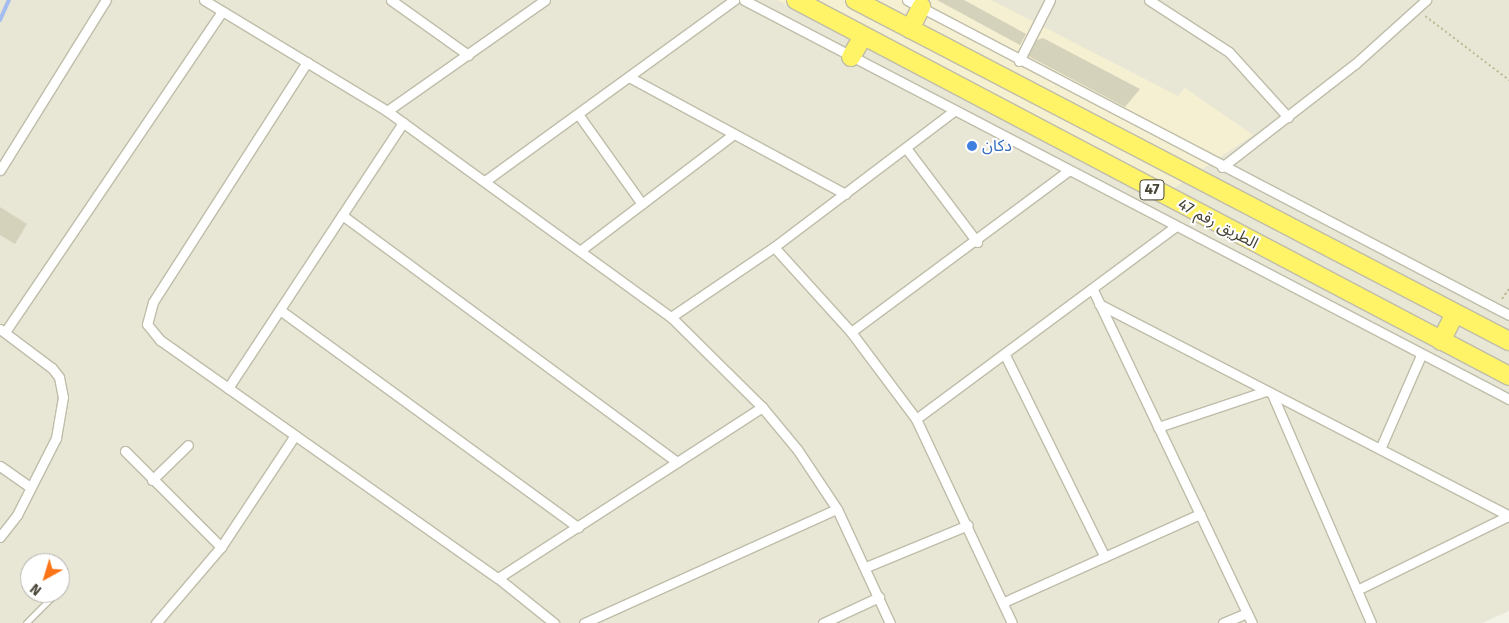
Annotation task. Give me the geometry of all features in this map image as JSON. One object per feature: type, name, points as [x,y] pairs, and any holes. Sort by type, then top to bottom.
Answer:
[{"type":"highway","name":"الطريق رقم 47","points":[[796,0],[1509,376]]},
{"type":"highway","name":"الطريق رقم 47","points":[[855,0],[1509,341]]},
{"type":"highway","points":[[910,29],[914,4]]},
{"type":"highway","points":[[851,58],[863,36]]},
{"type":"highway","points":[[1441,341],[1455,314]]},
{"type":"street","points":[[0,170],[106,0]]},
{"type":"street","points":[[204,0],[387,111],[671,317],[762,407],[837,509],[866,567],[890,623]]},
{"type":"street","points":[[391,0],[468,55]]},
{"type":"street","points":[[387,111],[545,0]]},
{"type":"street","points":[[485,181],[734,0]]},
{"type":"street","points":[[744,0],[1175,227],[1509,399]]},
{"type":"street","points":[[1019,61],[1050,0]]},
{"type":"street","points":[[1150,0],[1229,52],[1288,117]]},
{"type":"street","points":[[1222,167],[1288,117],[1417,10],[1426,0]]},
{"type":"street","points":[[914,4],[1019,61],[1509,315]]},
{"type":"street","points":[[0,537],[30,487],[59,428],[62,386],[52,368],[3,330],[222,12]]},
{"type":"street","points":[[307,62],[147,312],[147,324],[160,340],[498,578],[554,623]]},
{"type":"street","points":[[629,77],[844,194]]},
{"type":"street","points":[[671,317],[774,247],[954,111]]},
{"type":"street","points":[[578,114],[642,204]]},
{"type":"street","points":[[228,388],[403,123]]},
{"type":"street","points":[[581,250],[734,134]]},
{"type":"street","points":[[906,148],[977,242]]},
{"type":"street","points":[[852,332],[977,242],[1068,171]]},
{"type":"street","points":[[342,215],[678,462]]},
{"type":"street","points":[[916,419],[1005,355],[1175,227]]},
{"type":"street","points":[[774,247],[852,332],[916,419],[968,525],[1012,623]]},
{"type":"street","points":[[1092,290],[1252,623]]},
{"type":"street","points":[[1099,304],[1508,516]]},
{"type":"street","points":[[280,310],[578,526]]},
{"type":"street","points":[[1005,355],[1104,557]]},
{"type":"street","points":[[1380,449],[1421,355]]},
{"type":"street","points":[[1158,427],[1269,392]]},
{"type":"street","points":[[1269,392],[1371,623]]},
{"type":"street","points":[[498,578],[762,407]]},
{"type":"street","points":[[156,623],[221,547],[295,435]]},
{"type":"street","points":[[152,480],[188,445]]},
{"type":"street","points":[[125,451],[221,547]]},
{"type":"street","points":[[0,466],[30,487]]},
{"type":"street","points":[[584,623],[837,509]]},
{"type":"street","points":[[1004,602],[1200,514]]},
{"type":"street","points":[[1357,590],[1508,516]]},
{"type":"street","points":[[866,567],[968,525]]},
{"type":"street","points":[[823,623],[879,597]]},
{"type":"street","points":[[1223,623],[1247,613]]},
{"type":"lane","points":[[26,623],[46,603]]},
{"type":"path","points":[[1417,10],[1509,80]]},
{"type":"shaded area","points":[[0,0],[1509,0],[1509,611],[1482,623],[0,623]]},
{"type":"shaded area","points":[[777,0],[991,0],[1178,96],[1185,88],[1253,135],[1161,197]]},
{"type":"building","points":[[937,0],[964,0],[1026,34],[1020,45]]},
{"type":"building","points":[[1043,38],[1140,89],[1125,107],[1028,56],[1037,40]]},
{"type":"building","points":[[0,207],[27,224],[15,244],[0,235]]},
{"type":"waterway","points":[[0,20],[9,0]]},
{"type":"place","name":"دكان","points":[[972,146]]}]
